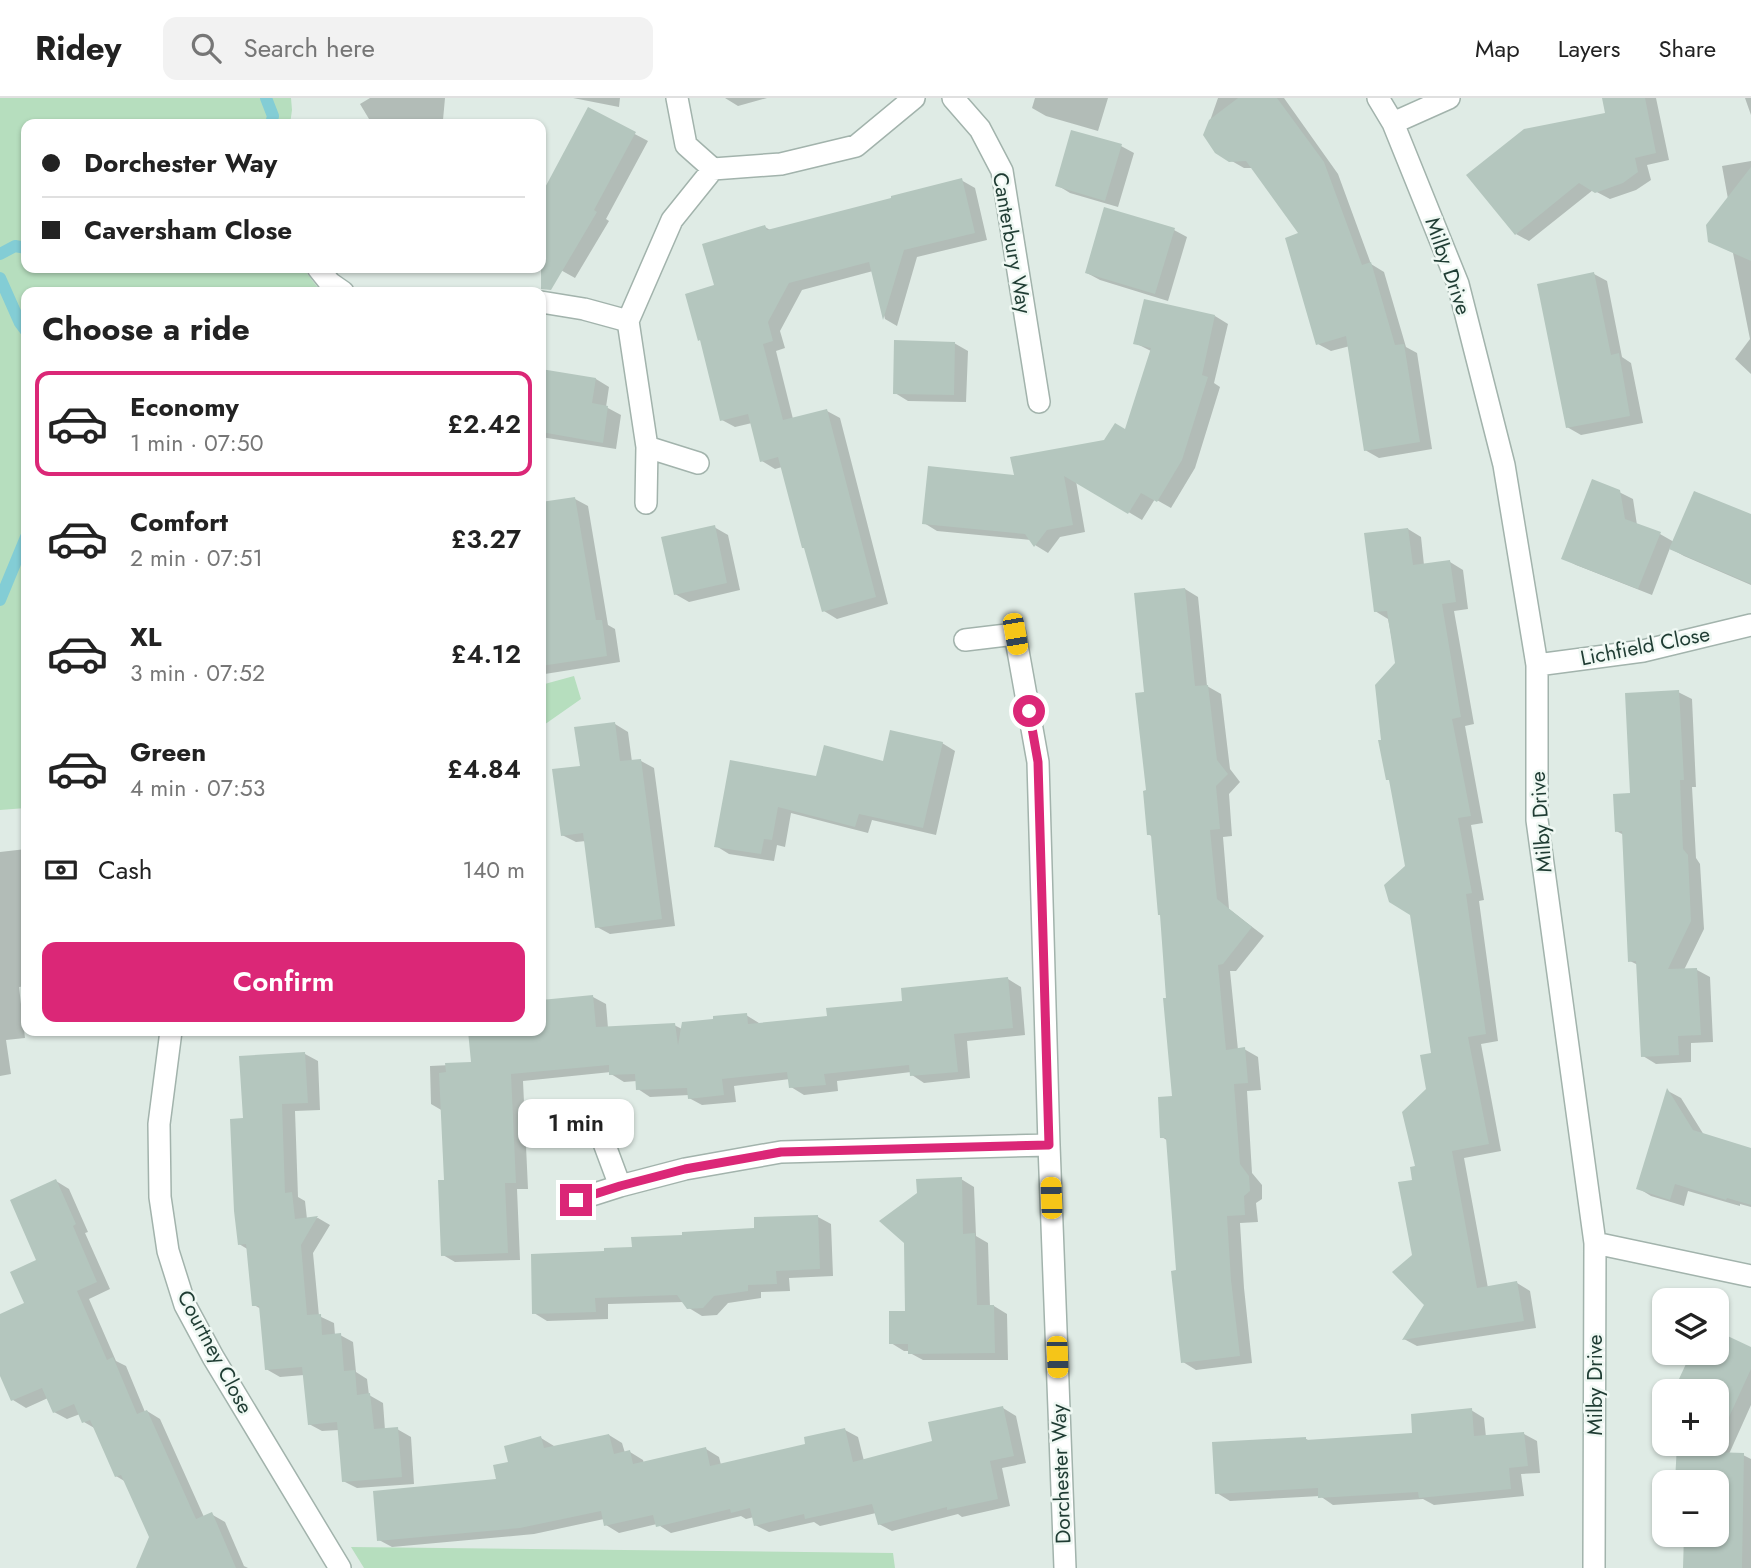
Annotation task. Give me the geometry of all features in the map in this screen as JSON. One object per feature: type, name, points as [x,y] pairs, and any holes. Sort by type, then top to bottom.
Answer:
[{"type":"street","points":[[677,98],[686,145],[713,169],[781,164],[856,146],[914,98]]},
{"type":"street","name":"Canterbury Way","points":[[953,98],[980,130],[1002,171],[1039,402]]},
{"type":"street","name":"Milby Drive","points":[[1378,98],[1394,123],[1458,284],[1504,465],[1537,665],[1537,820],[1595,1243],[1594,1568]]},
{"type":"street","points":[[1394,123],[1450,98]]},
{"type":"street","points":[[646,503],[647,447],[628,321],[672,220],[713,169]]},
{"type":"street","points":[[322,273],[335,287]]},
{"type":"street","points":[[546,303],[584,309],[628,321]]},
{"type":"street","points":[[647,447],[698,463]]},
{"type":"street","name":"Lichfield Close","points":[[1537,665],[1643,651],[1751,625]]},
{"type":"street","name":"Dorchester Way","points":[[965,640],[1015,634],[1038,762],[1065,1568]]},
{"type":"street","name":"Courtney Close","points":[[170,1036],[159,1124],[160,1197],[168,1251],[185,1305],[212,1357],[341,1568]]},
{"type":"street","points":[[601,1135],[620,1186]]},
{"type":"street","points":[[576,1200],[685,1169],[781,1152],[1049,1145]]},
{"type":"street","points":[[1595,1243],[1751,1276]]},
{"type":"green space","points":[[0,98],[291,98],[291,119],[21,119],[21,273],[307,273],[317,287],[21,287],[21,808],[0,810]]},
{"type":"green space","points":[[574,676],[581,699],[546,724],[546,684]]},
{"type":"green space","points":[[351,1547],[893,1553],[895,1568],[364,1568]]},
{"type":"building","points":[[1238,98],[1277,98],[1324,162],[1362,265],[1371,262],[1395,345],[1404,344],[1420,442],[1364,451],[1346,336],[1316,345],[1285,238],[1298,233],[1246,161],[1229,162],[1215,153],[1203,135],[1209,120]]},
{"type":"building","points":[[1602,98],[1645,98],[1656,153],[1635,158],[1638,172],[1623,183],[1595,193],[1579,183],[1515,235],[1466,175],[1524,129],[1605,113]]},
{"type":"building","points":[[588,107],[636,132],[594,210],[597,212],[551,290],[541,287],[541,273],[546,273],[546,186]]},
{"type":"building","points":[[1071,130],[1122,144],[1105,201],[1055,186]]},
{"type":"building","points":[[1751,167],[1751,261],[1708,242],[1706,225]]},
{"type":"building","points":[[962,178],[975,233],[904,250],[883,320],[869,262],[789,283],[768,322],[773,341],[763,344],[783,420],[827,409],[876,597],[822,612],[778,457],[760,462],[748,414],[720,421],[700,340],[698,341],[685,294],[714,285],[702,244],[765,225],[767,230]]},
{"type":"building","points":[[1104,207],[1175,228],[1155,294],[1085,273]]},
{"type":"building","points":[[1594,272],[1611,355],[1619,353],[1630,416],[1566,428],[1537,284]]},
{"type":"building","points":[[1144,299],[1215,315],[1202,375],[1208,377],[1182,460],[1157,502],[1141,493],[1128,514],[1064,476],[1073,525],[1047,530],[1034,547],[1025,534],[922,524],[928,466],[1014,475],[1010,457],[1104,440],[1115,423],[1125,429],[1151,348],[1133,344]]},
{"type":"building","points":[[894,340],[955,342],[954,395],[893,394]]},
{"type":"building","points":[[546,370],[596,378],[592,403],[608,406],[603,443],[546,433]]},
{"type":"building","points":[[1592,479],[1620,490],[1625,519],[1661,532],[1638,589],[1561,559]]},
{"type":"building","points":[[1694,491],[1751,514],[1751,584],[1669,549]]},
{"type":"building","points":[[575,497],[596,620],[602,620],[607,656],[546,665],[546,501]]},
{"type":"building","points":[[715,525],[727,583],[674,595],[661,537]]},
{"type":"building","points":[[1408,528],[1413,565],[1450,560],[1456,602],[1442,604],[1461,717],[1452,719],[1471,816],[1458,818],[1472,893],[1466,894],[1486,1034],[1468,1037],[1489,1144],[1452,1151],[1477,1288],[1517,1281],[1524,1321],[1402,1340],[1424,1305],[1392,1272],[1412,1255],[1398,1182],[1412,1180],[1410,1167],[1415,1166],[1402,1112],[1426,1089],[1420,1055],[1431,1053],[1410,915],[1389,902],[1384,885],[1405,866],[1389,780],[1386,780],[1378,740],[1381,740],[1375,685],[1395,663],[1387,611],[1374,612],[1364,533]]},
{"type":"building","points":[[1185,588],[1195,686],[1208,685],[1217,760],[1228,774],[1216,786],[1220,829],[1210,830],[1217,899],[1252,927],[1223,964],[1218,965],[1226,1050],[1245,1047],[1248,1083],[1234,1084],[1240,1164],[1249,1176],[1250,1191],[1244,1196],[1245,1215],[1227,1216],[1240,1356],[1181,1363],[1171,1271],[1176,1270],[1166,1138],[1160,1138],[1158,1097],[1172,1096],[1163,998],[1166,998],[1160,915],[1151,835],[1147,835],[1143,791],[1146,790],[1135,693],[1144,692],[1134,593]]},
{"type":"building","points":[[1679,690],[1684,780],[1680,780],[1683,849],[1688,855],[1691,921],[1668,969],[1697,968],[1701,1035],[1678,1036],[1679,1055],[1641,1057],[1636,961],[1628,962],[1622,831],[1615,832],[1613,794],[1630,793],[1625,693]]},
{"type":"building","points":[[615,722],[620,761],[641,759],[662,919],[595,928],[583,833],[561,836],[552,769],[580,766],[574,727]]},
{"type":"building","points":[[890,730],[943,742],[923,828],[859,814],[855,827],[778,807],[772,840],[764,839],[761,854],[714,847],[730,760],[816,776],[824,745],[883,761]]},
{"type":"building","points":[[1008,977],[1013,1028],[954,1034],[958,1072],[910,1076],[909,1065],[824,1074],[826,1085],[789,1088],[787,1072],[722,1079],[724,1095],[688,1099],[687,1088],[636,1090],[635,1074],[609,1075],[609,1065],[511,1074],[516,1183],[505,1183],[508,1253],[441,1256],[438,1180],[444,1180],[439,1073],[446,1072],[445,1063],[471,1062],[468,1036],[546,1036],[546,1000],[593,995],[596,1027],[675,1023],[678,1045],[682,1022],[747,1013],[748,1024],[827,1016],[826,1008],[902,1001],[901,988]]},
{"type":"building","points":[[305,1052],[308,1103],[282,1104],[285,1193],[292,1192],[295,1219],[318,1216],[301,1245],[307,1315],[321,1314],[322,1335],[341,1333],[344,1371],[355,1370],[357,1395],[370,1393],[374,1429],[398,1427],[402,1477],[342,1482],[337,1422],[308,1425],[302,1367],[265,1370],[259,1306],[252,1306],[246,1244],[238,1245],[230,1119],[243,1118],[239,1056]]},
{"type":"building","points":[[1667,1088],[1693,1130],[1751,1148],[1751,1205],[1675,1184],[1670,1200],[1636,1189]]},
{"type":"building","points":[[962,1177],[963,1234],[975,1233],[977,1305],[994,1305],[995,1353],[908,1354],[908,1344],[889,1344],[889,1311],[905,1311],[904,1243],[879,1221],[917,1193],[916,1179]]},
{"type":"building","points":[[56,1179],[97,1282],[77,1291],[107,1360],[113,1357],[137,1414],[147,1410],[196,1519],[212,1512],[236,1568],[136,1568],[149,1537],[121,1475],[115,1477],[90,1420],[82,1423],[74,1404],[53,1413],[42,1388],[11,1401],[0,1376],[0,1314],[24,1303],[10,1272],[36,1260],[10,1200]]},
{"type":"building","points":[[818,1215],[820,1269],[776,1271],[777,1284],[748,1285],[748,1291],[714,1296],[703,1308],[687,1309],[677,1295],[595,1298],[596,1312],[532,1314],[531,1254],[604,1251],[604,1248],[632,1247],[631,1237],[754,1228],[754,1217]]},
{"type":"building","points":[[1729,1337],[1751,1347],[1751,1369],[1729,1417],[1729,1379],[1679,1379],[1685,1365],[1729,1365]]},
{"type":"building","points":[[1003,1406],[1014,1456],[990,1461],[998,1499],[947,1510],[947,1507],[878,1525],[872,1504],[805,1519],[804,1514],[754,1526],[750,1508],[731,1513],[730,1509],[656,1527],[653,1515],[604,1526],[601,1511],[520,1528],[377,1541],[373,1491],[496,1479],[493,1465],[508,1462],[504,1446],[541,1436],[544,1448],[609,1434],[614,1454],[630,1450],[633,1464],[706,1447],[710,1466],[805,1444],[804,1437],[845,1428],[853,1462],[932,1441],[928,1422]]},
{"type":"building","points":[[1472,1408],[1474,1436],[1524,1432],[1528,1466],[1509,1468],[1511,1489],[1419,1498],[1418,1492],[1318,1498],[1318,1488],[1215,1494],[1212,1442],[1306,1437],[1306,1440],[1412,1433],[1411,1414]]},
{"type":"building","points":[[1729,1453],[1744,1453],[1742,1568],[1683,1568],[1684,1547],[1729,1547],[1729,1470],[1676,1470],[1676,1456],[1729,1456]]},
{"type":"waterway","points":[[266,98],[272,119]]},
{"type":"waterway","points":[[0,254],[15,246],[21,247]]},
{"type":"waterway","points":[[0,278],[21,324]]},
{"type":"waterway","points":[[0,600],[21,549]]},
{"type":"route","points":[[576,1200],[685,1169],[781,1152],[1049,1145],[1038,762],[1029,711]]}]
